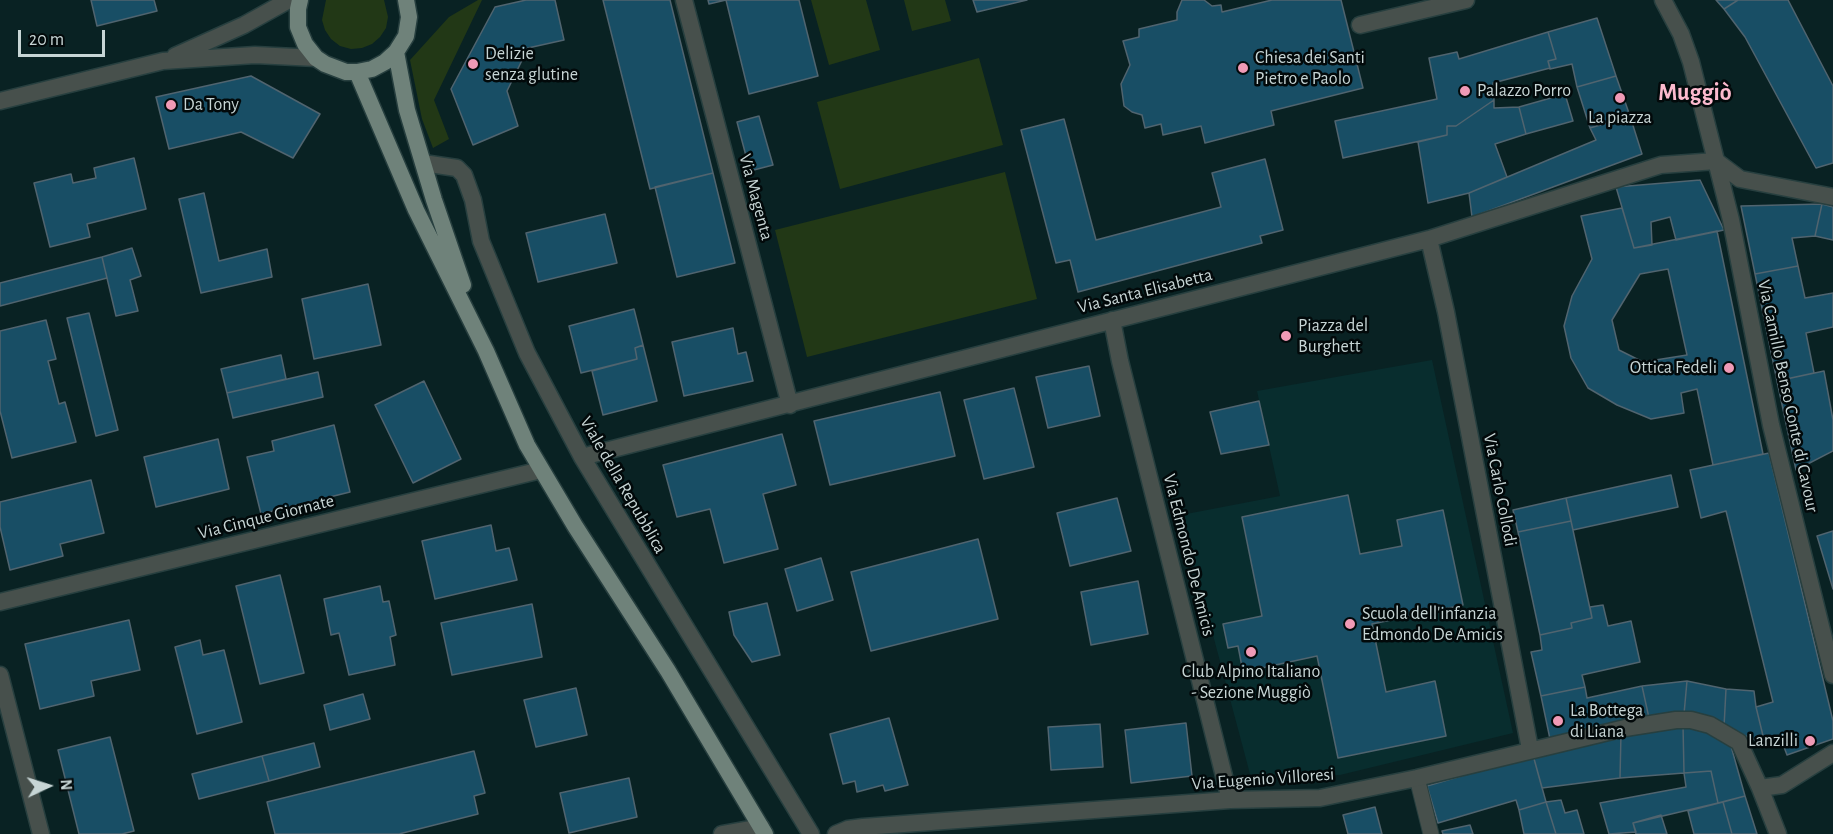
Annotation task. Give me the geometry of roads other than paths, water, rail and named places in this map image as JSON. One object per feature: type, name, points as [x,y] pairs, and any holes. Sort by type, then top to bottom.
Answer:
[{"type":"main road","points":[[300,0],[298,27],[304,44],[316,58],[335,69],[357,72],[372,69],[385,62],[396,52],[405,36],[409,17],[406,0]]},
{"type":"main road","points":[[396,52],[407,110],[486,351]]},
{"type":"main road","points":[[357,72],[416,210],[486,351],[515,419],[541,470],[668,670],[763,831]]},
{"type":"street","points":[[163,61],[244,25],[289,0]]},
{"type":"street","name":"Via Magenta","points":[[684,0],[790,405]]},
{"type":"street","points":[[1360,25],[1466,0]]},
{"type":"street","name":"Via Camillo Benso Conte di Cavour","points":[[1663,0],[1682,34],[1688,52],[1731,220],[1771,425],[1833,675]]},
{"type":"street","points":[[0,101],[163,61],[255,55],[316,58]]},
{"type":"street","points":[[1716,161],[1740,179],[1833,197]]},
{"type":"street","name":"Via Santa Elisabetta","points":[[582,457],[1429,239],[1661,165],[1716,161]]},
{"type":"street","name":"Viale della Repubblica","points":[[423,163],[457,168],[464,175],[473,200],[481,241],[527,353],[582,457],[812,834]]},
{"type":"street","name":"Via Carlo Collodi","points":[[1429,239],[1446,312],[1530,749]]},
{"type":"street","name":"Via Edmondo De Amicis","points":[[1112,320],[1120,361],[1230,800]]},
{"type":"street","name":"Via Cinque Giornate","points":[[0,602],[541,470]]},
{"type":"street","points":[[0,675],[41,834]]},
{"type":"street","name":"Via Eugenio Villoresi","points":[[836,834],[848,829],[863,827],[1230,800],[1320,798],[1417,778],[1624,728],[1676,720],[1691,720],[1710,725],[1739,742],[1778,834]]},
{"type":"street","points":[[1760,788],[1782,785],[1833,753]]},
{"type":"street","points":[[723,834],[763,831]]},
{"type":"lane","points":[[1417,778],[1431,834]]},
{"type":"place","name":"Delizie senza glutine","points":[[473,64]]},
{"type":"place","name":"Chiesa dei Santi Pietro e Paolo","points":[[1243,68]]},
{"type":"place","name":"Palazzo Porro","points":[[1465,91]]},
{"type":"place","name":"La piazza","points":[[1620,98]]},
{"type":"place","name":"Da Tony","points":[[171,105]]},
{"type":"place","name":"Piazza del Burghett","points":[[1286,336]]},
{"type":"place","name":"Ottica Fedeli","points":[[1729,368]]},
{"type":"place","name":"Scuola dell'infanzia Edmondo De Amicis","points":[[1350,624]]},
{"type":"place","name":"Club Alpino Italiano - Sezione Muggiò","points":[[1251,652]]},
{"type":"place","name":"La Bottega di Liana","points":[[1558,721]]},
{"type":"place","name":"Lanzilli","points":[[1810,741]]},
{"type":"district","name":"Muggiò","points":[[1695,93]]}]
